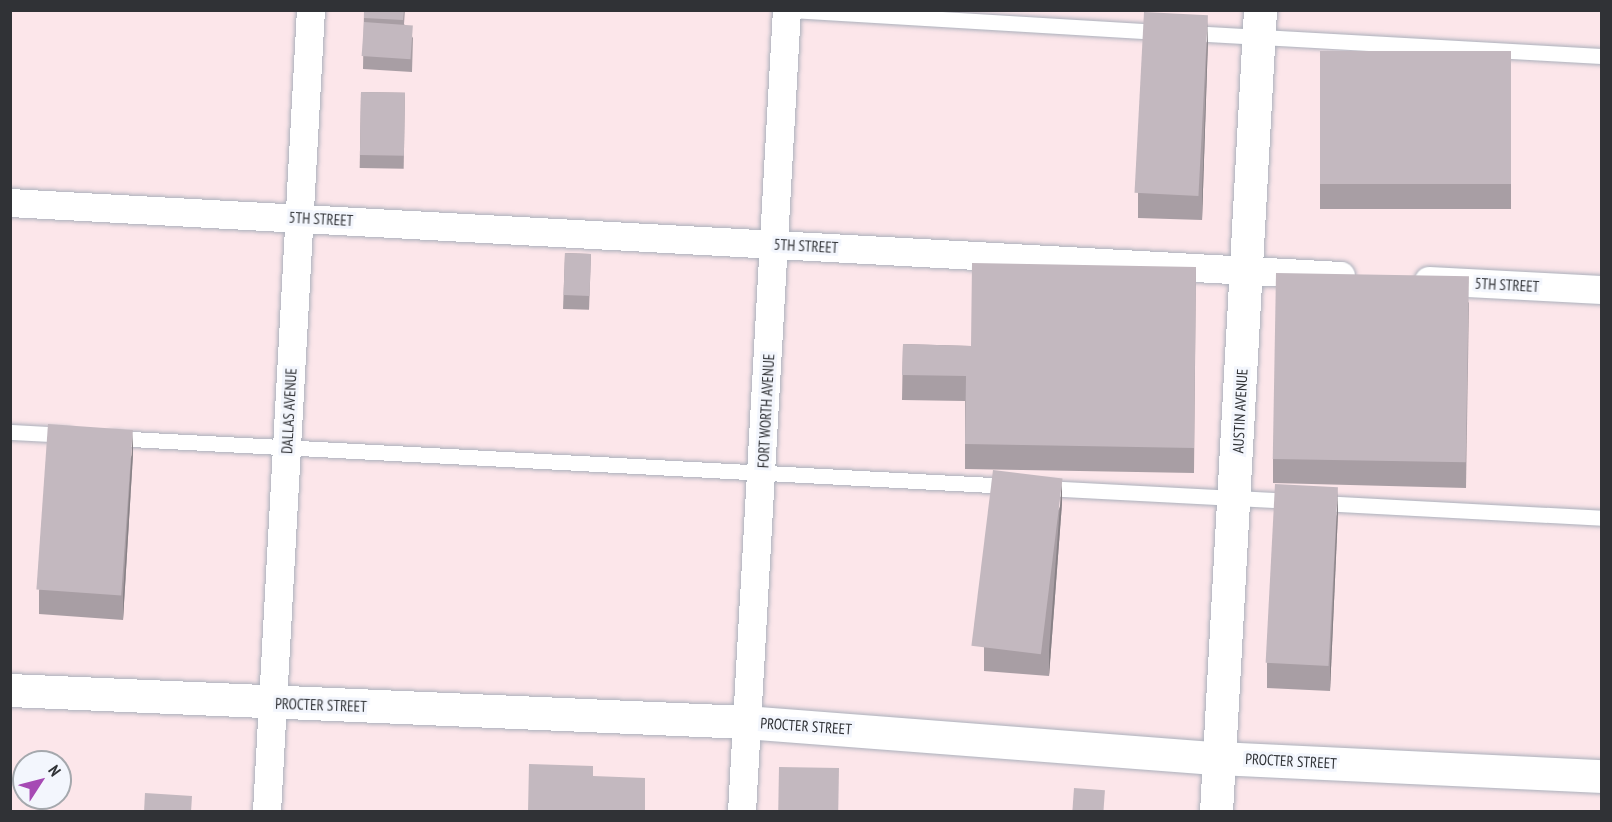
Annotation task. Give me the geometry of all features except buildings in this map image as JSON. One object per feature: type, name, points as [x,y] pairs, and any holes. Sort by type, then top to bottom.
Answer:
[{"type":"main road","name":"AUSTIN AVENUE","points":[[1215,812],[1236,498],[1260,24]]},
{"type":"main road","name":"PROCTER STREET","points":[[10,690],[273,704],[745,722],[1218,758],[1602,776]]},
{"type":"street","name":"DALLAS AVENUE","points":[[267,812],[311,10]]},
{"type":"street","name":"FORT WORTH AVENUE","points":[[742,812],[745,722],[763,473],[788,10]]},
{"type":"street","name":"5TH STREET","points":[[10,203],[1365,277]]},
{"type":"street","name":"5TH STREET","points":[[1401,279],[1602,290]]},
{"type":"lane","points":[[788,10],[1260,24],[1602,56]]},
{"type":"lane","points":[[10,432],[1602,518]]},
{"type":"shaded area","points":[[10,11],[1601,11],[1601,811],[11,811]]}]
